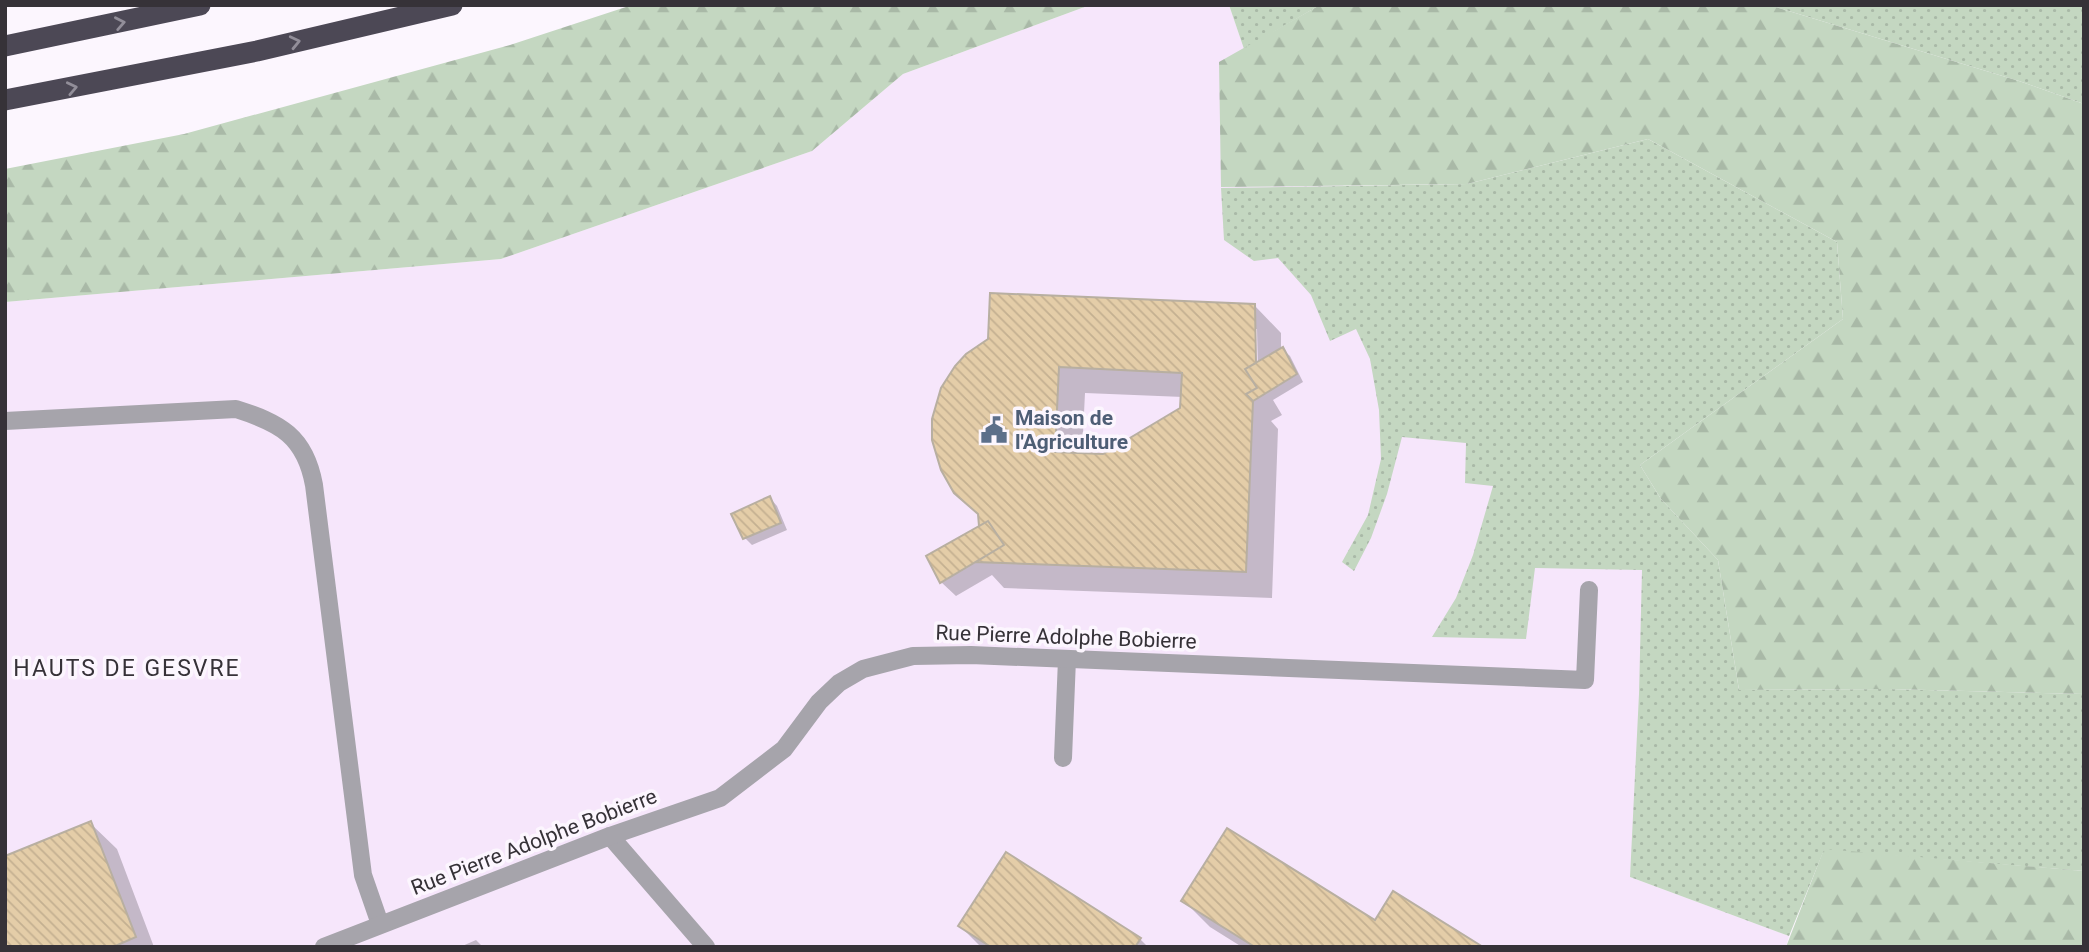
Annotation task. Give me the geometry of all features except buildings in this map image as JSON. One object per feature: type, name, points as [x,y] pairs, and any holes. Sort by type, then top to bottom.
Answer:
[{"type":"highway","points":[[5,46],[200,5]]},
{"type":"highway","points":[[5,100],[257,51],[452,5]]},
{"type":"street","points":[[5,421],[236,409],[267,419],[290,434],[298,444],[312,473],[363,875],[380,924]]},
{"type":"street","name":"Rue Pierre Adolphe Bobierre","points":[[324,947],[611,836],[720,798],[784,749],[819,702],[839,683],[863,669],[913,656],[971,655],[1585,680],[1590,590]]},
{"type":"street","points":[[1063,758],[1067,659]]},
{"type":"street","points":[[611,836],[706,947]]},
{"type":"shaded area","points":[[1090,5],[1229,5],[1244,49],[1219,63],[1661,499],[1630,877],[1789,936],[1786,947],[5,947],[5,302],[501,259],[812,151],[903,74]]},
{"type":"green space","points":[[632,5],[1090,5],[903,74],[812,151],[501,259],[5,302],[5,169],[184,134],[510,45]]},
{"type":"green space","points":[[1229,5],[1320,5],[1244,49]]},
{"type":"green space","points":[[1320,5],[1769,5],[2019,81],[2084,104],[2084,694],[1888,689],[1739,690],[1718,560],[1661,499],[1640,465],[1843,319],[1837,242],[1648,139],[1467,184],[1221,187],[1219,62]]},
{"type":"green space","points":[[1769,5],[2084,5],[2084,104],[2019,81]]},
{"type":"green space","points":[[1648,139],[1837,242],[1843,319],[1640,465],[1661,499],[1718,560],[1739,690],[1888,689],[2084,694],[2084,871],[1824,850],[1789,936],[1630,877],[1642,570],[1535,568],[1526,639],[1432,637],[1456,598],[1473,555],[1493,486],[1465,483],[1466,443],[1402,437],[1387,494],[1371,538],[1354,571],[1342,562],[1368,515],[1381,459],[1379,410],[1370,359],[1356,329],[1330,341],[1311,295],[1278,258],[1254,261],[1224,240],[1221,188],[1467,184]]},
{"type":"green space","points":[[1824,849],[2084,871],[2084,947],[1786,947]]},
{"type":"place","name":"Maison de l'Agriculture","points":[[994,430]]},
{"type":"district","name":"HAUTS DE GESVRE","points":[[127,668]]}]
